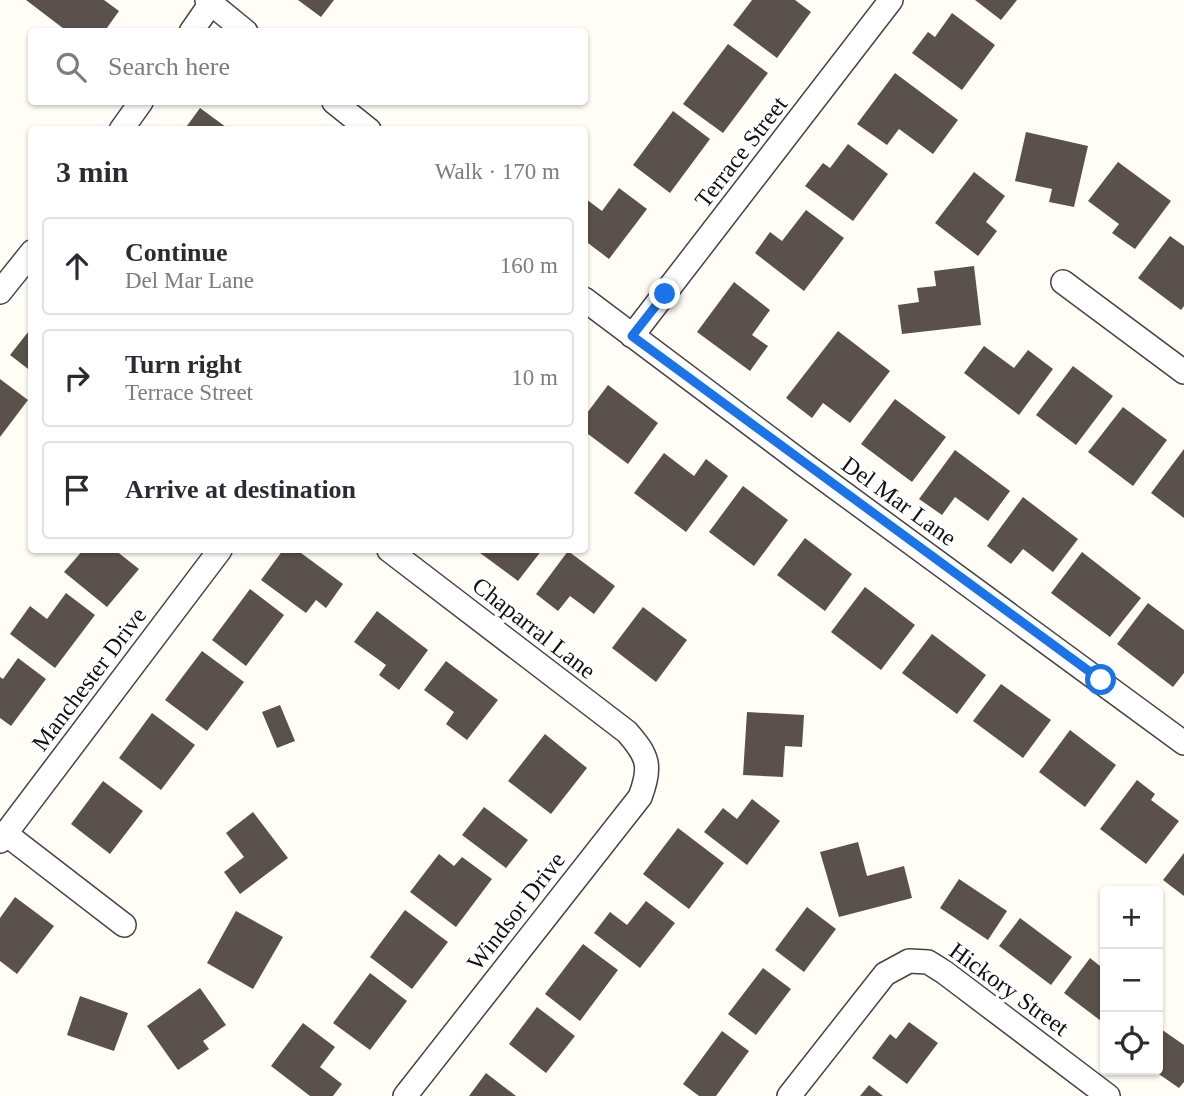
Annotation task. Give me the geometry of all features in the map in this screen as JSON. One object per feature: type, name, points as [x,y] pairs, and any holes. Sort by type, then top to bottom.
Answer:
[{"type":"street","name":"Terrace Street","points":[[632,336],[891,0]]},
{"type":"street","points":[[193,28],[209,2],[241,28]]},
{"type":"street","points":[[124,126],[139,105]]},
{"type":"street","points":[[338,105],[364,126]]},
{"type":"street","points":[[0,292],[28,257]]},
{"type":"street","points":[[1063,282],[1184,372]]},
{"type":"street","name":"Del Mar Lane","points":[[588,302],[1184,743]]},
{"type":"street","name":"Manchester Drive","points":[[3,837],[218,553]]},
{"type":"street","name":"Chaparral Lane","points":[[393,553],[627,732],[643,751]]},
{"type":"street","name":"Windsor Drive","points":[[405,1096],[640,797],[647,780],[643,751]]},
{"type":"street","points":[[3,837],[124,925]]},
{"type":"street","name":"Hickory Street","points":[[789,1096],[876,984],[885,974],[909,961],[928,962],[944,972],[1108,1096]]},
{"type":"building","points":[[26,0],[104,0],[119,11],[107,28],[63,28]]},
{"type":"building","points":[[298,0],[334,0],[321,17]]},
{"type":"building","points":[[752,0],[795,0],[811,12],[777,58],[733,25]]},
{"type":"building","points":[[975,0],[1017,0],[1001,20]]},
{"type":"building","points":[[952,13],[995,45],[962,90],[912,53],[928,32],[935,37]]},
{"type":"building","points":[[728,44],[768,73],[723,133],[683,104]]},
{"type":"building","points":[[895,73],[958,120],[933,154],[899,129],[887,145],[857,124]]},
{"type":"building","points":[[200,108],[225,126],[187,126]]},
{"type":"building","points":[[673,111],[710,139],[670,193],[633,165]]},
{"type":"building","points":[[1026,132],[1088,146],[1074,207],[1049,202],[1052,189],[1015,181]]},
{"type":"building","points":[[848,144],[888,174],[853,221],[805,186],[823,163],[830,168]]},
{"type":"building","points":[[1118,162],[1171,201],[1135,249],[1112,233],[1119,224],[1088,201]]},
{"type":"building","points":[[974,172],[1005,196],[986,222],[997,231],[978,256],[935,223]]},
{"type":"building","points":[[619,188],[647,209],[609,259],[588,243],[588,200],[602,211]]},
{"type":"building","points":[[806,210],[844,238],[804,291],[755,253],[770,232],[782,241]]},
{"type":"building","points":[[1170,236],[1184,246],[1184,306],[1181,310],[1138,278]]},
{"type":"building","points":[[974,266],[981,325],[902,334],[898,305],[919,302],[917,288],[936,286],[934,271]]},
{"type":"building","points":[[734,282],[770,310],[752,335],[768,346],[750,371],[697,332]]},
{"type":"building","points":[[838,331],[890,371],[850,423],[823,403],[812,418],[786,398]]},
{"type":"building","points":[[28,332],[28,369],[10,355]]},
{"type":"building","points":[[984,346],[1014,368],[1028,350],[1053,369],[1019,415],[964,373]]},
{"type":"building","points":[[1073,366],[1113,396],[1076,445],[1036,415]]},
{"type":"building","points":[[0,379],[28,400],[0,437]]},
{"type":"building","points":[[608,385],[658,423],[628,464],[588,434],[588,412]]},
{"type":"building","points":[[895,399],[946,437],[912,482],[861,444]]},
{"type":"building","points":[[1123,407],[1167,440],[1133,486],[1088,452]]},
{"type":"building","points":[[1184,449],[1184,518],[1151,493]]},
{"type":"building","points":[[955,450],[1010,491],[988,521],[955,497],[942,515],[919,499]]},
{"type":"building","points":[[664,453],[694,476],[706,459],[728,476],[686,532],[634,493]]},
{"type":"building","points":[[743,486],[788,520],[754,566],[709,532]]},
{"type":"building","points":[[1023,497],[1078,539],[1053,572],[1023,549],[1011,564],[987,546]]},
{"type":"building","points":[[805,538],[852,574],[825,611],[777,575]]},
{"type":"building","points":[[1082,552],[1141,598],[1110,637],[1051,593]]},
{"type":"building","points":[[80,553],[119,553],[139,569],[107,607],[64,572]]},
{"type":"building","points":[[281,553],[301,553],[343,584],[326,608],[316,600],[306,613],[261,580]]},
{"type":"building","points":[[480,553],[540,553],[518,581]]},
{"type":"building","points":[[567,553],[571,553],[615,586],[594,614],[570,596],[558,611],[536,594]]},
{"type":"building","points":[[865,587],[915,625],[881,670],[831,632]]},
{"type":"building","points":[[250,589],[284,615],[246,666],[212,640]]},
{"type":"building","points":[[66,593],[95,615],[55,668],[10,634],[30,606],[47,619]]},
{"type":"building","points":[[1148,603],[1184,630],[1184,673],[1173,687],[1117,644]]},
{"type":"building","points":[[643,607],[687,640],[656,682],[612,648]]},
{"type":"building","points":[[377,611],[428,650],[399,690],[379,675],[386,665],[354,642]]},
{"type":"building","points":[[932,634],[986,675],[957,714],[902,673]]},
{"type":"building","points":[[202,651],[244,682],[207,731],[165,700]]},
{"type":"building","points":[[18,658],[46,679],[11,726],[0,718],[0,677],[3,679]]},
{"type":"building","points":[[446,661],[498,700],[467,740],[446,724],[454,712],[424,690]]},
{"type":"building","points":[[1001,684],[1051,720],[1023,758],[973,721]]},
{"type":"building","points":[[280,705],[295,741],[277,748],[262,712]]},
{"type":"building","points":[[747,712],[804,715],[802,747],[785,746],[783,777],[743,775]]},
{"type":"building","points":[[152,713],[195,745],[161,790],[119,758]]},
{"type":"building","points":[[1070,730],[1116,765],[1085,807],[1039,772]]},
{"type":"building","points":[[545,734],[587,768],[551,814],[508,781]]},
{"type":"building","points":[[1137,780],[1155,794],[1151,800],[1179,821],[1146,864],[1100,829]]},
{"type":"building","points":[[103,781],[143,811],[110,854],[71,824]]},
{"type":"building","points":[[752,799],[780,821],[747,865],[704,832],[723,808],[737,819]]},
{"type":"building","points":[[484,807],[528,840],[506,868],[462,835]]},
{"type":"building","points":[[253,812],[288,858],[240,894],[224,872],[244,857],[226,833]]},
{"type":"building","points":[[678,828],[724,863],[689,909],[643,874]]},
{"type":"building","points":[[858,842],[867,876],[904,866],[912,898],[839,917],[820,852]]},
{"type":"building","points":[[1184,853],[1184,896],[1163,880]]},
{"type":"building","points":[[439,854],[454,866],[462,857],[492,879],[456,927],[410,892]]},
{"type":"building","points":[[959,879],[1007,911],[988,940],[940,908]]},
{"type":"building","points":[[15,897],[54,926],[17,974],[0,961],[0,918]]},
{"type":"building","points":[[646,901],[675,923],[640,968],[594,933],[610,912],[627,925]]},
{"type":"building","points":[[807,907],[836,929],[804,972],[775,950]]},
{"type":"building","points":[[405,910],[448,942],[412,989],[370,957]]},
{"type":"building","points":[[236,911],[283,937],[253,989],[207,963]]},
{"type":"building","points":[[1020,918],[1072,957],[1051,985],[999,946]]},
{"type":"building","points":[[583,944],[618,970],[580,1021],[545,994]]},
{"type":"building","points":[[1090,958],[1100,966],[1100,1020],[1064,993]]},
{"type":"building","points":[[763,968],[791,989],[756,1035],[728,1014]]},
{"type":"building","points":[[370,973],[407,1001],[370,1050],[333,1023]]},
{"type":"building","points":[[200,988],[226,1025],[203,1041],[209,1049],[178,1070],[147,1026]]},
{"type":"building","points":[[80,996],[128,1013],[114,1051],[67,1035]]},
{"type":"building","points":[[537,1007],[575,1036],[546,1073],[509,1044]]},
{"type":"building","points":[[909,1022],[938,1043],[907,1084],[872,1058],[890,1034],[896,1039]]},
{"type":"building","points":[[303,1023],[335,1047],[320,1067],[342,1084],[333,1096],[310,1096],[271,1066]]},
{"type":"building","points":[[1163,1030],[1184,1045],[1184,1082],[1179,1088],[1160,1075],[1163,1075]]},
{"type":"building","points":[[722,1031],[749,1051],[716,1096],[699,1096],[683,1084]]},
{"type":"building","points":[[486,1073],[516,1096],[469,1096]]},
{"type":"building","points":[[869,1085],[883,1096],[860,1096]]},
{"type":"route","points":[[665,294],[632,336],[1101,680]]}]
